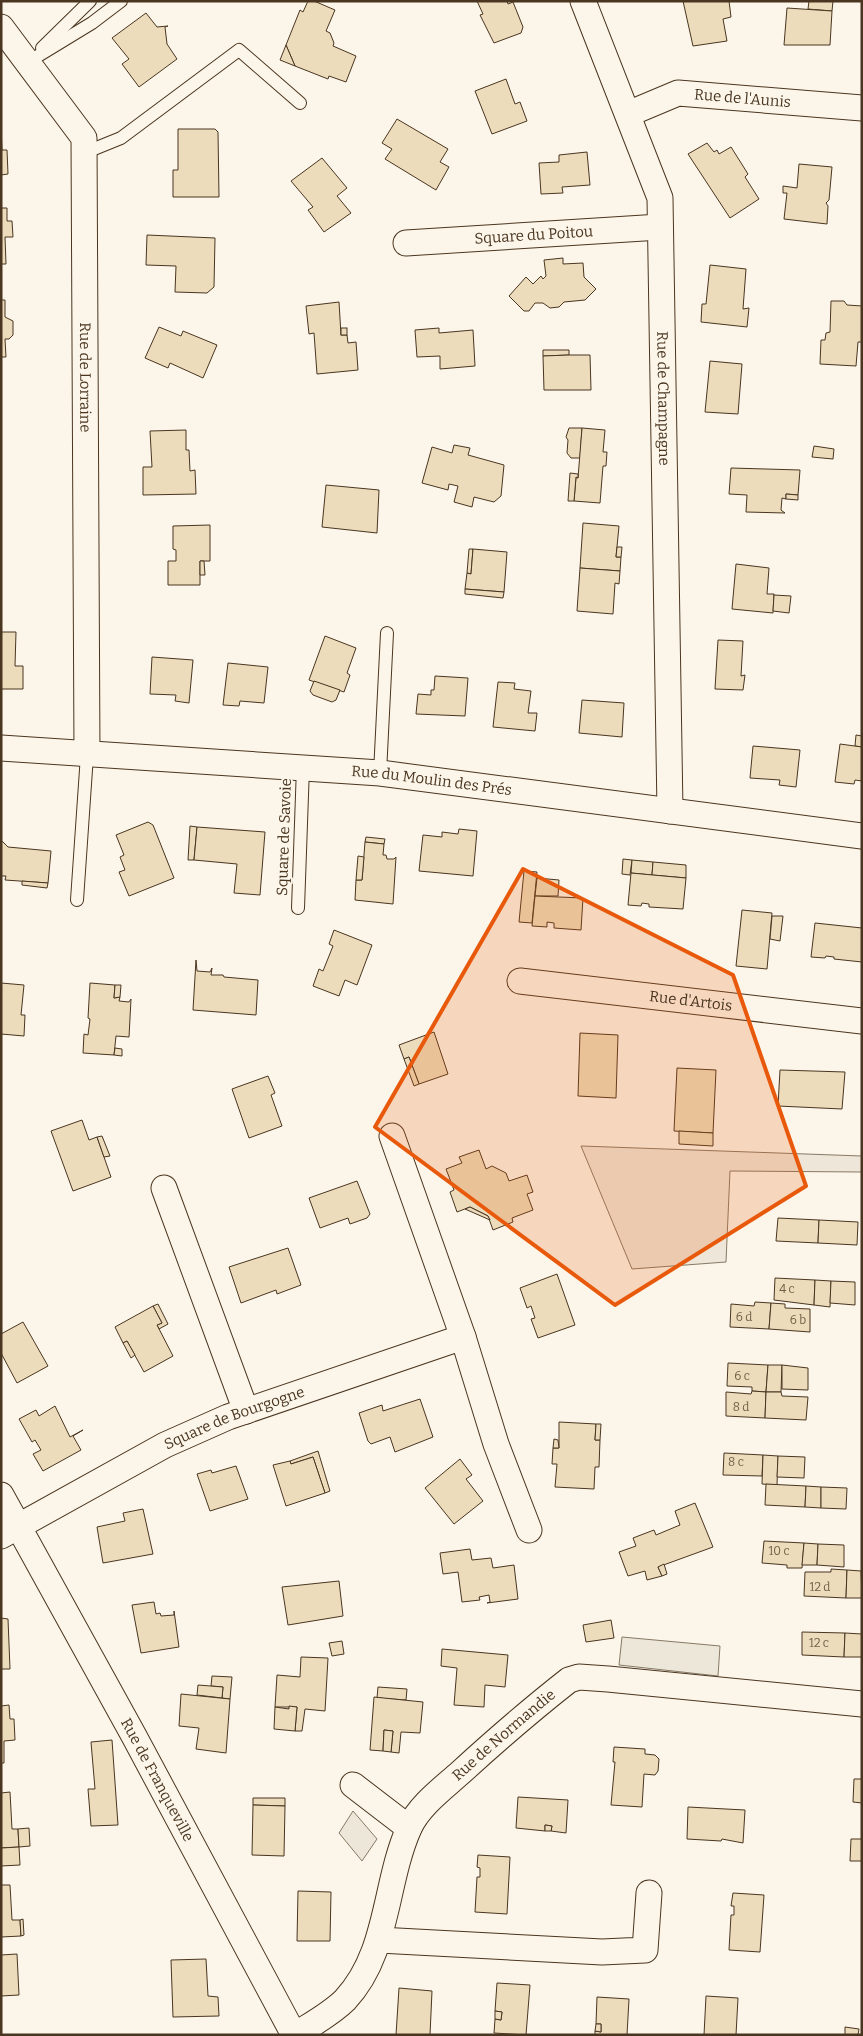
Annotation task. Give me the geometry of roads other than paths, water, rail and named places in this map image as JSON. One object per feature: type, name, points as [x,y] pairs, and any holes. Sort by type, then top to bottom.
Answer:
[{"type":"street","name":"Rue de Champagne","points":[[583,1],[660,198],[670,811]]},
{"type":"street","name":"Rue de Lorraine","points":[[1,27],[84,138],[87,755]]},
{"type":"street","name":"Rue de l'Aunis","points":[[628,114],[678,93],[862,108]]},
{"type":"street","name":"Square du Poitou","points":[[406,243],[660,227]]},
{"type":"street","name":"Rue du Moulin des Prés","points":[[1,748],[380,773],[862,836]]},
{"type":"street","name":"Rue d'Artois","points":[[520,981],[862,1021]]},
{"type":"street","points":[[392,1136],[463,1337],[496,1444],[529,1530]]},
{"type":"street","points":[[164,1188],[246,1411]]},
{"type":"street","name":"Square de Bourgogne","points":[[10,1532],[165,1445],[246,1411],[463,1337]]},
{"type":"street","name":"Rue de Franqueville","points":[[1,1495],[10,1532],[294,2035]]},
{"type":"street","name":"Rue de Normandie","points":[[294,2035],[324,2017],[344,2000],[361,1979],[379,1940],[392,1883],[409,1828],[430,1800],[562,1685],[579,1677],[862,1704]]},
{"type":"street","points":[[353,1785],[409,1828]]},
{"type":"street","points":[[379,1940],[602,1952],[645,1950],[649,1893]]},
{"type":"lane","points":[[28,62],[90,1]]},
{"type":"lane","points":[[28,62],[92,23],[121,1]]},
{"type":"lane","points":[[84,153],[121,138],[239,50],[300,103]]},
{"type":"lane","points":[[380,773],[386,633]]},
{"type":"lane","points":[[77,900],[87,755]]},
{"type":"lane","name":"Square de Savoie","points":[[298,908],[303,767]]}]
